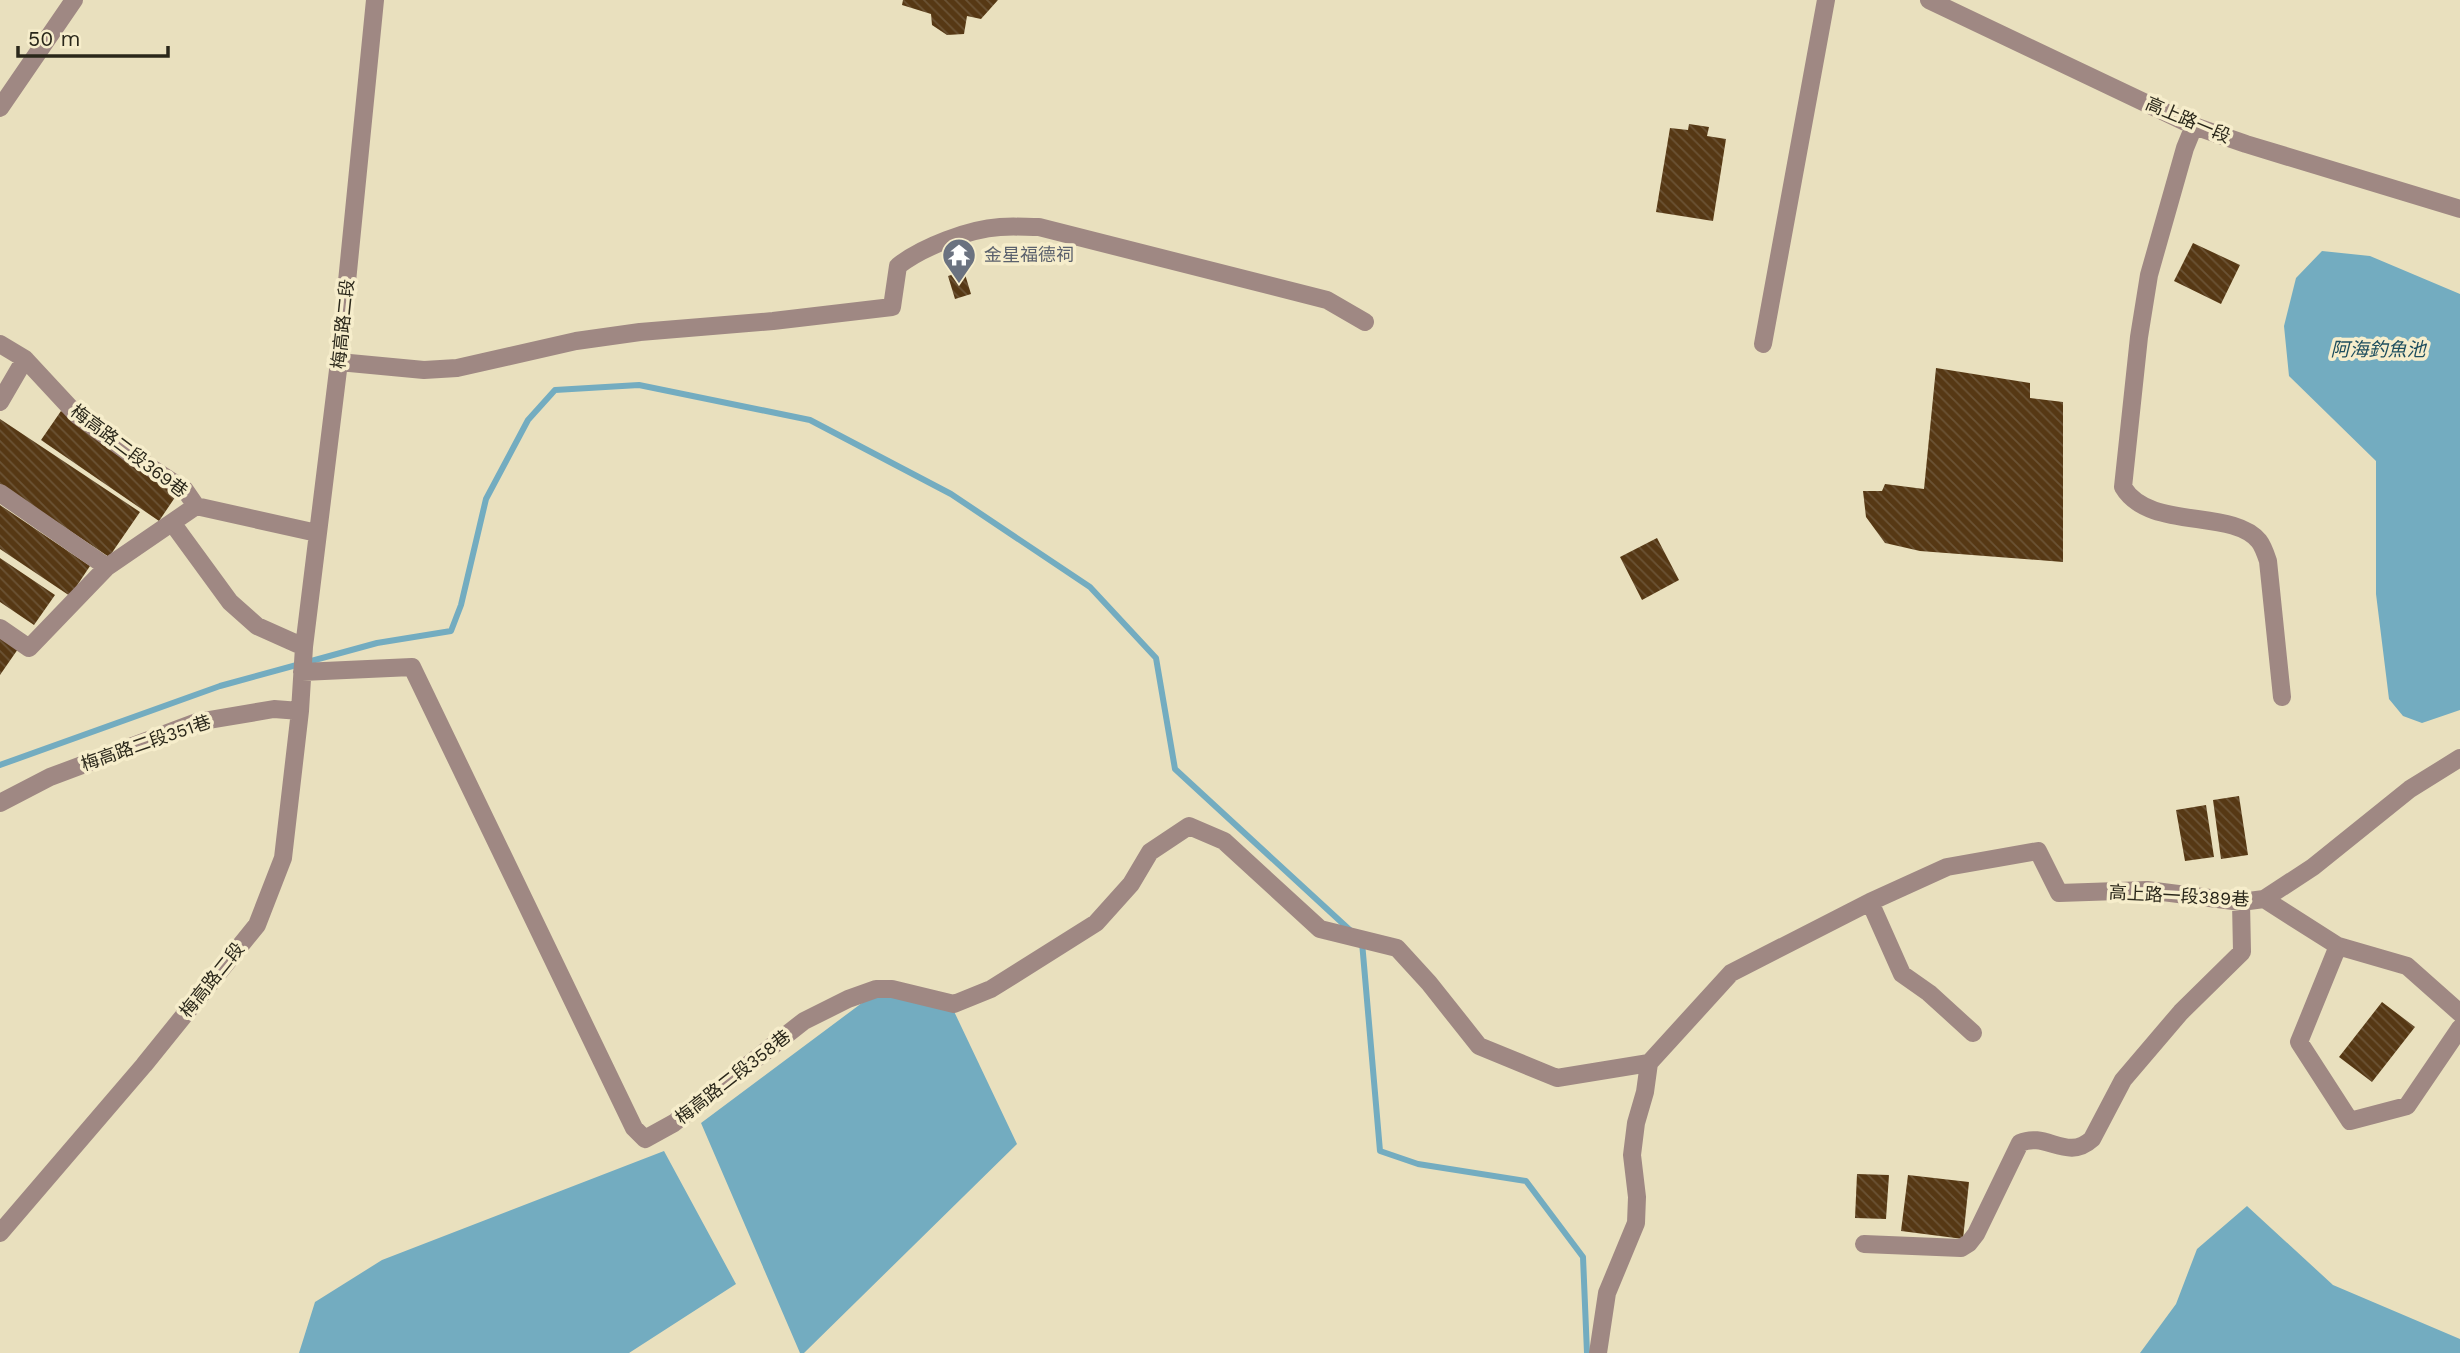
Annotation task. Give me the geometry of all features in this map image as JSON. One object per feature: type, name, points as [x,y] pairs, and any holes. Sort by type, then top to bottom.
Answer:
[{"type":"street","points":[[0,108],[74,0]]},
{"type":"street","name":"梅高路二段","points":[[0,1233],[144,1065],[257,925],[283,858],[300,711],[304,647],[339,362],[375,0]]},
{"type":"street","points":[[1763,344],[1826,0]]},
{"type":"street","name":"高上路一段","points":[[1929,0],[2194,125],[2271,152],[2460,209]]},
{"type":"street","points":[[2194,125],[2148,275],[2123,487],[2130,498],[2147,509],[2239,528],[2259,541],[2268,561],[2282,697]]},
{"type":"street","points":[[339,362],[424,370],[457,368],[576,341],[892,307],[898,266],[904,261],[942,242],[998,227],[1039,227],[1326,300],[1365,322]]},
{"type":"street","name":"梅高路二段369巷","points":[[0,344],[25,359],[77,415],[185,490],[196,506],[317,533]]},
{"type":"street","points":[[0,402],[25,359]]},
{"type":"street","points":[[0,492],[107,567]]},
{"type":"street","points":[[0,628],[29,648],[107,567],[196,506]]},
{"type":"street","points":[[173,524],[230,602],[257,626],[304,647]]},
{"type":"street","name":"梅高路二段358巷","points":[[302,671],[412,667],[634,1128],[645,1139],[674,1123],[804,1021],[848,999],[876,989],[892,989],[954,1004],[991,989],[1096,923],[1130,884],[1150,852],[1189,826],[1224,841],[1320,929],[1397,948],[1479,1046],[1557,1078],[1649,1063]]},
{"type":"street","name":"梅高路二段351巷","points":[[0,803],[50,777],[197,722],[274,709],[300,711]]},
{"type":"street","name":"高上路一段389巷","points":[[1649,1063],[1731,973],[1870,902],[1947,867],[2038,851],[2059,893],[2147,890],[2241,902],[2264,899],[2313,867],[2410,789],[2460,758]]},
{"type":"street","points":[[2264,899],[2338,946],[2407,966],[2460,1013]]},
{"type":"street","points":[[1870,902],[1902,974],[1929,993],[1973,1033]]},
{"type":"street","points":[[1864,1244],[1961,1248],[1976,1234],[2020,1143],[2028,1139],[2038,1140],[2071,1149],[2087,1144],[2123,1080],[2181,1012],[2242,952],[2241,902]]},
{"type":"street","points":[[2338,946],[2300,1042],[2350,1121],[2407,1106],[2460,1028]]},
{"type":"street","points":[[1598,1353],[1606,1293],[1636,1223],[1637,1197],[1632,1156],[1649,1063]]},
{"type":"water","name":"阿海釣魚池","points":[[2322,251],[2370,256],[2460,294],[2460,710],[2422,723],[2403,716],[2389,699],[2376,594],[2376,461],[2289,376],[2284,326],[2296,278]]},
{"type":"water","points":[[878,991],[951,1005],[1017,1144],[804,1353],[800,1353],[701,1123]]},
{"type":"water","points":[[664,1151],[736,1284],[629,1353],[299,1353],[315,1302],[382,1260]]},
{"type":"water","points":[[2247,1206],[2333,1285],[2460,1339],[2460,1353],[2140,1353],[2176,1304],[2197,1249]]},
{"type":"building","points":[[903,0],[998,0],[981,19],[967,16],[964,34],[947,35],[932,25],[931,14],[902,5]]},
{"type":"building","points":[[1689,124],[1709,127],[1707,136],[1726,139],[1713,221],[1656,212],[1670,128],[1688,130]]},
{"type":"building","points":[[2193,243],[2240,265],[2221,304],[2174,281]]},
{"type":"building","name":"金星福德祠","points":[[964,271],[971,294],[955,299],[948,276]]},
{"type":"building","points":[[1936,368],[2030,383],[2030,398],[2063,402],[2063,562],[1920,551],[1885,543],[1866,517],[1863,491],[1882,491],[1885,484],[1924,489]]},
{"type":"building","points":[[61,411],[180,490],[159,521],[41,440]]},
{"type":"building","points":[[0,419],[140,512],[109,557],[0,484]]},
{"type":"building","points":[[0,505],[90,566],[70,596],[0,549]]},
{"type":"building","points":[[1657,538],[1679,580],[1642,600],[1620,557]]},
{"type":"building","points":[[0,558],[55,595],[34,625],[0,602]]},
{"type":"building","points":[[0,636],[18,649],[0,675]]},
{"type":"building","points":[[2239,796],[2248,855],[2221,859],[2213,800]]},
{"type":"building","points":[[2206,805],[2214,857],[2185,861],[2176,810]]},
{"type":"building","points":[[2382,1002],[2415,1027],[2372,1082],[2339,1057]]},
{"type":"building","points":[[1857,1174],[1889,1175],[1886,1219],[1855,1218]]},
{"type":"building","points":[[1908,1175],[1969,1182],[1963,1239],[1901,1231]]},
{"type":"waterway","points":[[0,765],[220,686],[377,643],[451,631],[461,605],[486,499],[528,420],[555,390],[639,385],[810,420],[951,494],[1090,587],[1156,658],[1175,769],[1352,932]]},
{"type":"waterway","points":[[1362,942],[1380,1151],[1418,1164],[1526,1181],[1583,1257],[1587,1353]]},
{"type":"place","name":"金星福德祠","points":[[959,285]]}]
